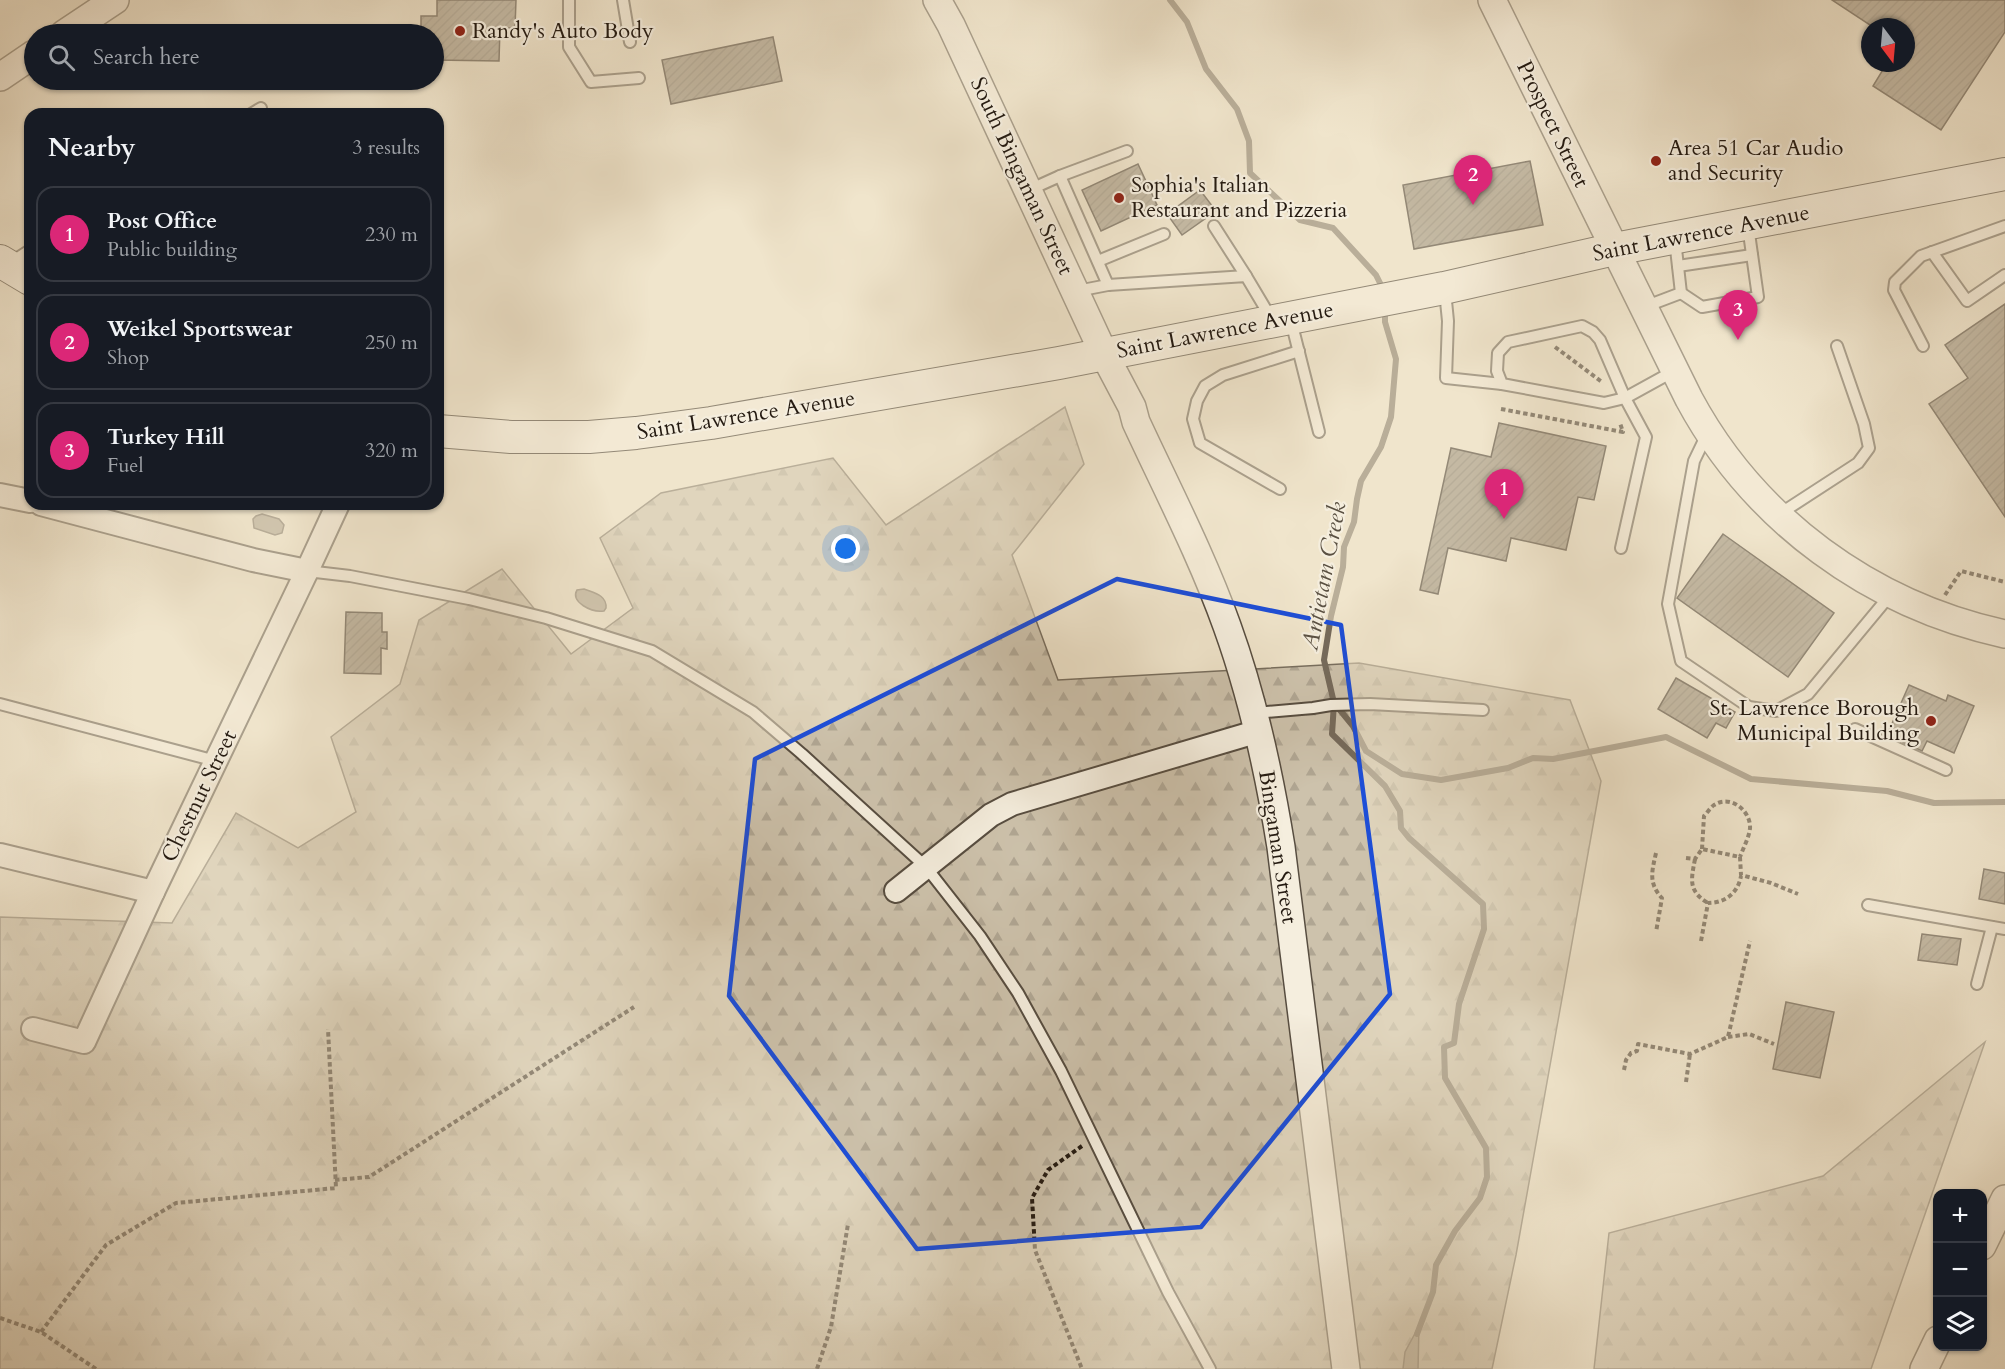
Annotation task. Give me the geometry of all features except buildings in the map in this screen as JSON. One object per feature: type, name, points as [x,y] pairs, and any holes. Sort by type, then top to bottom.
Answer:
[{"type":"main road","name":"Saint Lawrence Avenue","points":[[444,430],[552,438],[647,432],[723,421],[1104,354],[1429,291],[1615,249],[1676,252],[1748,223],[2005,174]]},
{"type":"street","points":[[79,24],[115,0]]},
{"type":"street","name":"South Bingaman Street","points":[[937,0],[1077,291],[1104,354]]},
{"type":"street","name":"Prospect Street","points":[[1492,0],[1675,370],[1708,433],[1740,477],[1777,515],[1844,568],[1892,594],[1952,620],[2005,634]]},
{"type":"street","points":[[0,77],[24,61]]},
{"type":"street","name":"Bingaman Street","points":[[1104,354],[1132,407],[1136,422],[1204,568],[1227,624],[1257,722],[1281,847],[1346,1369]]},
{"type":"street","points":[[0,495],[24,500]]},
{"type":"street","points":[[63,510],[307,572]]},
{"type":"street","name":"Chestnut Street","points":[[33,1029],[84,1042],[335,510]]},
{"type":"street","points":[[896,891],[991,815],[1012,804],[1257,722]]},
{"type":"street","points":[[0,855],[153,892]]},
{"type":"street","points":[[1985,1243],[2004,1206]]},
{"type":"street","points":[[1924,1369],[1933,1350]]},
{"type":"lane","points":[[568,0],[569,47],[591,82],[639,78]]},
{"type":"lane","points":[[623,0],[630,42]]},
{"type":"lane","points":[[1029,190],[1127,151]]},
{"type":"lane","points":[[1060,176],[1108,285]]},
{"type":"lane","points":[[1748,223],[1758,297],[1701,307],[1681,293],[1676,252],[1752,255]]},
{"type":"lane","points":[[1214,226],[1246,276],[1282,319],[1299,351],[1319,432]]},
{"type":"lane","points":[[1923,346],[1894,290],[1895,282],[1921,256],[2005,226]]},
{"type":"lane","points":[[1098,261],[1164,234]]},
{"type":"lane","points":[[1932,252],[1967,301],[2005,275]]},
{"type":"lane","points":[[1077,291],[1108,285],[1246,276]]},
{"type":"lane","points":[[1429,291],[1448,321],[1446,378],[1502,384],[1604,404],[1625,398],[1675,370]]},
{"type":"lane","points":[[1643,307],[1681,293]]},
{"type":"lane","points":[[1502,384],[1497,371],[1498,353],[1508,342],[1582,326],[1593,332],[1600,340],[1625,398],[1646,437],[1621,548]]},
{"type":"lane","points":[[1777,515],[1858,463],[1869,448],[1864,424],[1837,346]]},
{"type":"lane","points":[[1280,489],[1200,443],[1193,419],[1197,401],[1205,386],[1222,375],[1299,351]]},
{"type":"lane","points":[[1708,433],[1694,461],[1668,604],[1681,661],[1749,707],[1776,711],[1808,693],[1892,594]]},
{"type":"lane","points":[[307,572],[350,576],[469,599],[546,618],[652,651],[753,712],[926,867],[980,936],[1018,993],[1061,1071],[1168,1292],[1210,1369]]},
{"type":"lane","points":[[0,704],[216,761]]},
{"type":"lane","points":[[1257,722],[1331,705],[1370,704],[1483,710]]},
{"type":"lane","points":[[1855,729],[1946,770]]},
{"type":"lane","points":[[1868,905],[2005,929]]},
{"type":"lane","points":[[1977,984],[1992,927]]},
{"type":"path","points":[[1933,612],[1960,571],[2005,582]]},
{"type":"path","points":[[1728,801],[1739,805],[1747,814],[1750,826],[1740,857],[1742,875],[1740,884],[1731,896],[1718,903],[1708,903],[1695,893],[1691,882],[1695,860],[1702,849],[1704,816],[1715,805],[1728,801]]},
{"type":"path","points":[[1702,849],[1740,857]]},
{"type":"path","points":[[1656,852],[1651,875],[1657,893],[1662,898],[1656,932]]},
{"type":"path","points":[[1686,858],[1695,860]]},
{"type":"path","points":[[1742,875],[1798,894]]},
{"type":"path","points":[[1701,941],[1708,903]]},
{"type":"path","points":[[1728,1037],[1750,941]]},
{"type":"path","points":[[335,1180],[369,1178],[634,1008]]},
{"type":"path","points":[[41,1332],[106,1245],[176,1203],[336,1188],[328,1029]]},
{"type":"path","points":[[1624,1070],[1626,1060],[1631,1053],[1637,1051],[1638,1044],[1690,1054],[1728,1037],[1749,1034],[1774,1044]]},
{"type":"path","points":[[1686,1082],[1690,1054]]},
{"type":"path","points":[[1082,1369],[1035,1250],[1032,1198],[1048,1170],[1093,1138]]},
{"type":"path","points":[[817,1369],[831,1328],[848,1224]]},
{"type":"path","points":[[0,1318],[41,1332],[96,1369]]},
{"type":"highlighted area","points":[[1117,579],[1341,625],[1390,994],[1201,1227],[917,1249],[729,996],[755,759]]},
{"type":"green space","points":[[1065,407],[1084,464],[1012,555],[1058,680],[1359,663],[1570,700],[1601,781],[1516,1255],[1492,1369],[0,1369],[0,917],[172,923],[236,813],[298,848],[356,812],[331,737],[400,684],[419,620],[502,569],[571,654],[633,608],[600,538],[661,493],[833,458],[886,525]]},
{"type":"green space","points":[[1985,1042],[1871,1369],[1594,1369],[1609,1233],[1823,1176]]},
{"type":"shaded area","points":[[262,514],[279,519],[284,525],[282,533],[275,535],[254,528],[253,519]]},
{"type":"shaded area","points":[[584,589],[602,597],[606,604],[604,611],[588,608],[579,602],[577,590]]},
{"type":"shaded area","points":[[1419,1326],[1418,1369],[1403,1369],[1405,1352]]},
{"type":"waterway","name":"Antietam Creek","points":[[1170,0],[1187,22],[1206,69],[1237,109],[1249,141],[1250,173],[1300,220],[1333,228],[1376,275],[1384,291]]},
{"type":"waterway","name":"Antietam Creek","points":[[1385,307],[1385,322],[1396,359],[1391,417],[1381,447],[1361,481],[1354,522],[1344,547],[1343,567],[1331,616],[1324,660],[1334,703],[1332,734],[1385,786],[1400,811],[1401,828],[1409,838],[1483,904],[1484,929],[1459,1004],[1454,1043],[1444,1047],[1445,1078],[1486,1148],[1487,1177],[1480,1198],[1455,1231],[1436,1265],[1433,1292],[1417,1334]]},
{"type":"waterway","points":[[1335,704],[1353,726],[1366,751],[1402,774],[1441,780],[1508,768],[1533,758],[1553,759],[1666,737],[1751,779],[1887,791],[1934,803],[2005,802]]},
{"type":"place","name":"Randy's Auto Body","points":[[460,31]]},
{"type":"place","name":"Area 51 Car Audio and Security","points":[[1656,161]]},
{"type":"place","name":"Sophia's Italian Restaurant and Pizzeria","points":[[1119,198]]},
{"type":"place","name":"Weikel Sportswear","points":[[1473,205]]},
{"type":"place","name":"Turkey Hill","points":[[1738,340]]},
{"type":"place","name":"Post Office","points":[[1504,519]]},
{"type":"place","name":"St. Lawrence Borough Municipal Building","points":[[1931,721]]}]
